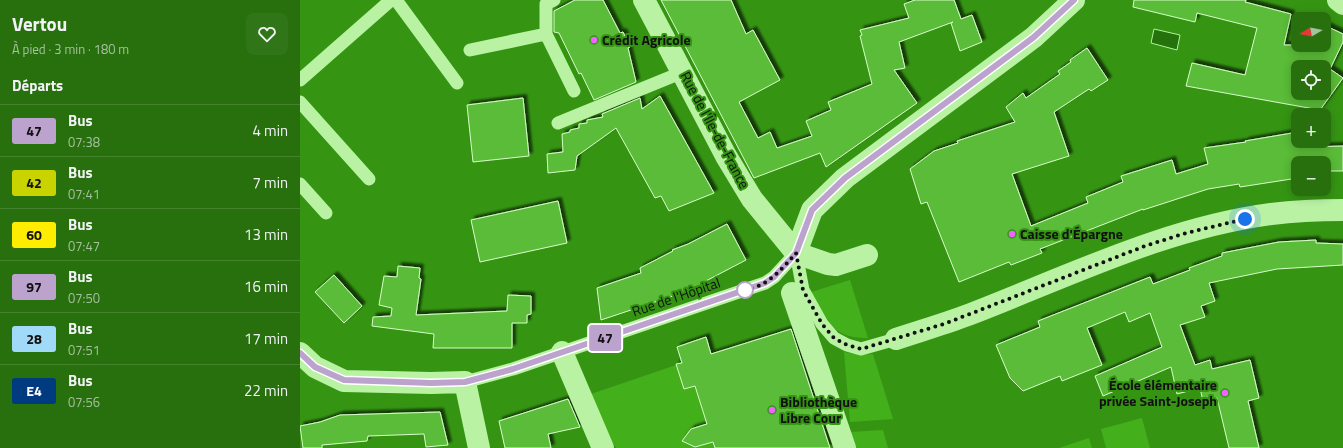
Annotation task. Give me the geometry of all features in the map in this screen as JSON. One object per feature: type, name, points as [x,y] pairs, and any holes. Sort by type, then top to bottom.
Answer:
[{"type":"street","name":"Rue de l'Île-de-France","points":[[644,0],[726,156],[752,199],[796,253]]},
{"type":"street","points":[[866,255],[836,265],[828,264],[796,253],[812,210],[845,178],[1034,37],[1074,0]]},
{"type":"street","points":[[1338,0],[1343,4]]},
{"type":"street","points":[[896,339],[944,324],[1090,266],[1186,233],[1232,221],[1270,214],[1315,210],[1343,210]]},
{"type":"street","points":[[792,293],[846,448]]},
{"type":"street","points":[[562,352],[603,448]]},
{"type":"street","points":[[300,353],[315,367],[344,380],[431,383],[465,382],[479,448]]},
{"type":"lane","points":[[300,80],[391,0]]},
{"type":"lane","points":[[396,0],[457,83]]},
{"type":"lane","points":[[554,0],[546,4],[546,34],[574,91]]},
{"type":"lane","points":[[470,50],[546,34]]},
{"type":"lane","points":[[558,123],[683,72]]},
{"type":"lane","points":[[300,102],[369,179]]},
{"type":"lane","points":[[300,184],[326,213]]},
{"type":"lane","points":[[796,253],[803,290],[822,324],[834,338],[847,345],[861,349],[896,339]]},
{"type":"lane","name":"Rue de l'Hôpital","points":[[465,382],[513,369],[765,283],[774,277],[796,253]]},
{"type":"shaded area","points":[[1154,29],[1180,35],[1177,50],[1151,43]]},
{"type":"shaded area","points":[[850,280],[868,338],[849,336],[841,333],[833,327],[811,292]]},
{"type":"shaded area","points":[[844,352],[860,355],[873,354],[893,419],[850,422]]},
{"type":"shaded area","points":[[676,365],[684,389],[695,386],[707,424],[691,429],[685,437],[686,443],[691,446],[695,445],[696,447],[713,442],[715,448],[616,448],[603,428],[591,394]]},
{"type":"shaded area","points":[[1142,418],[1150,448],[1106,448],[1101,429]]},
{"type":"shaded area","points":[[883,430],[888,448],[854,448],[850,432]]},
{"type":"shaded area","points":[[1089,438],[1092,448],[1059,448]]},
{"type":"building","name":"Crédit Agricole","points":[[575,0],[603,0],[620,33],[623,32],[630,47],[628,48],[636,82],[594,100],[581,73],[579,74],[559,33],[554,32],[554,11]]},
{"type":"building","points":[[661,0],[731,0],[746,34],[753,30],[780,80],[739,102],[758,138],[770,132],[777,148],[812,136],[806,121],[831,110],[828,102],[872,84],[860,36],[862,35],[860,30],[909,18],[904,4],[915,0],[954,0],[961,19],[972,15],[982,42],[960,51],[951,23],[953,22],[899,42],[905,68],[894,70],[917,103],[826,167],[820,153],[754,178]]},
{"type":"building","points":[[1134,0],[1246,0],[1245,2],[1291,14],[1284,45],[1291,45],[1291,52],[1331,52],[1331,28],[1343,34],[1343,42],[1331,67],[1331,60],[1291,60],[1291,100],[1327,100],[1321,108],[1309,108],[1186,86],[1192,63],[1245,75],[1257,28],[1197,13],[1195,22],[1133,7]]},
{"type":"building","points":[[1087,48],[1108,80],[1091,91],[1089,89],[1054,112],[1069,156],[1012,174],[1031,226],[1088,203],[1086,197],[1123,182],[1121,176],[1172,160],[1176,174],[1208,164],[1204,148],[1291,133],[1291,148],[1331,148],[1331,146],[1343,146],[1343,171],[1331,171],[1331,156],[1291,156],[1291,179],[1240,187],[1239,184],[1208,189],[1143,209],[1040,249],[1042,253],[1011,265],[1009,262],[959,282],[927,202],[921,204],[910,169],[934,151],[958,143],[957,141],[1015,122],[1006,107],[1023,93],[1026,98],[1060,74],[1058,71],[1071,62],[1070,60]]},
{"type":"building","points":[[1331,70],[1343,78],[1331,95]]},
{"type":"building","points":[[660,96],[714,193],[669,211],[661,196],[655,198],[616,128],[577,156],[575,170],[548,173],[547,154],[563,152],[562,134],[579,128],[579,124],[587,123],[587,120],[603,117],[602,114],[640,98],[642,109]]},
{"type":"building","points":[[523,98],[529,156],[473,162],[467,105]]},
{"type":"building","points":[[558,201],[567,243],[480,262],[471,220]]},
{"type":"building","points":[[727,224],[746,260],[702,283],[703,286],[601,320],[597,288],[641,273],[640,268],[673,251],[672,250],[688,244]]},
{"type":"building","points":[[1316,240],[1316,243],[1343,244],[1343,265],[1277,269],[1209,283],[1215,301],[1201,306],[1205,317],[1180,325],[1195,365],[1210,360],[1212,369],[1250,360],[1259,398],[1248,401],[1259,448],[1229,448],[1217,398],[1203,401],[1200,388],[1177,394],[1171,367],[1103,396],[1095,376],[1162,347],[1150,313],[1129,322],[1125,312],[1087,328],[1102,365],[1062,381],[1060,376],[1023,391],[1010,378],[996,345],[1040,327],[1038,321],[1150,277],[1153,284],[1190,270],[1189,268],[1222,256],[1222,253],[1279,242]]},
{"type":"building","points":[[398,266],[420,268],[419,278],[421,279],[416,315],[507,311],[508,295],[531,296],[531,314],[527,315],[527,323],[512,323],[512,348],[433,348],[434,334],[372,326],[373,317],[391,316],[392,308],[379,305],[384,276],[397,277]]},
{"type":"building","points":[[334,275],[362,306],[344,323],[315,292]]},
{"type":"building","points":[[791,329],[830,448],[715,448],[713,442],[695,447],[682,441],[691,429],[707,424],[695,386],[684,389],[676,364],[682,363],[677,347],[706,337],[711,354]]},
{"type":"building","points":[[568,399],[580,427],[548,434],[551,448],[505,448],[499,421]]},
{"type":"building","points":[[440,412],[448,445],[426,447],[424,434],[368,436],[367,441],[322,445],[322,448],[303,448],[300,426],[320,422],[340,415]]},
{"type":"bus line","name":"47","points":[[300,353],[315,367],[344,380],[431,383],[465,382],[513,369],[765,283],[774,277],[796,253],[812,210],[845,178],[1034,37],[1074,0]]},
{"type":"place","name":"Crédit Agricole","points":[[594,40]]},
{"type":"place","name":"Caisse d'Épargne","points":[[1012,234]]},
{"type":"place","name":"École élémentaire privée Saint-Joseph","points":[[1225,393]]},
{"type":"place","name":"Bibliothèque Libre Cour","points":[[772,410]]},
{"type":"route","points":[[745,290],[765,283],[774,277],[796,253],[803,290],[822,324],[834,338],[847,345],[861,349],[944,324],[1090,266],[1145,246],[1186,233],[1245,219]]}]
